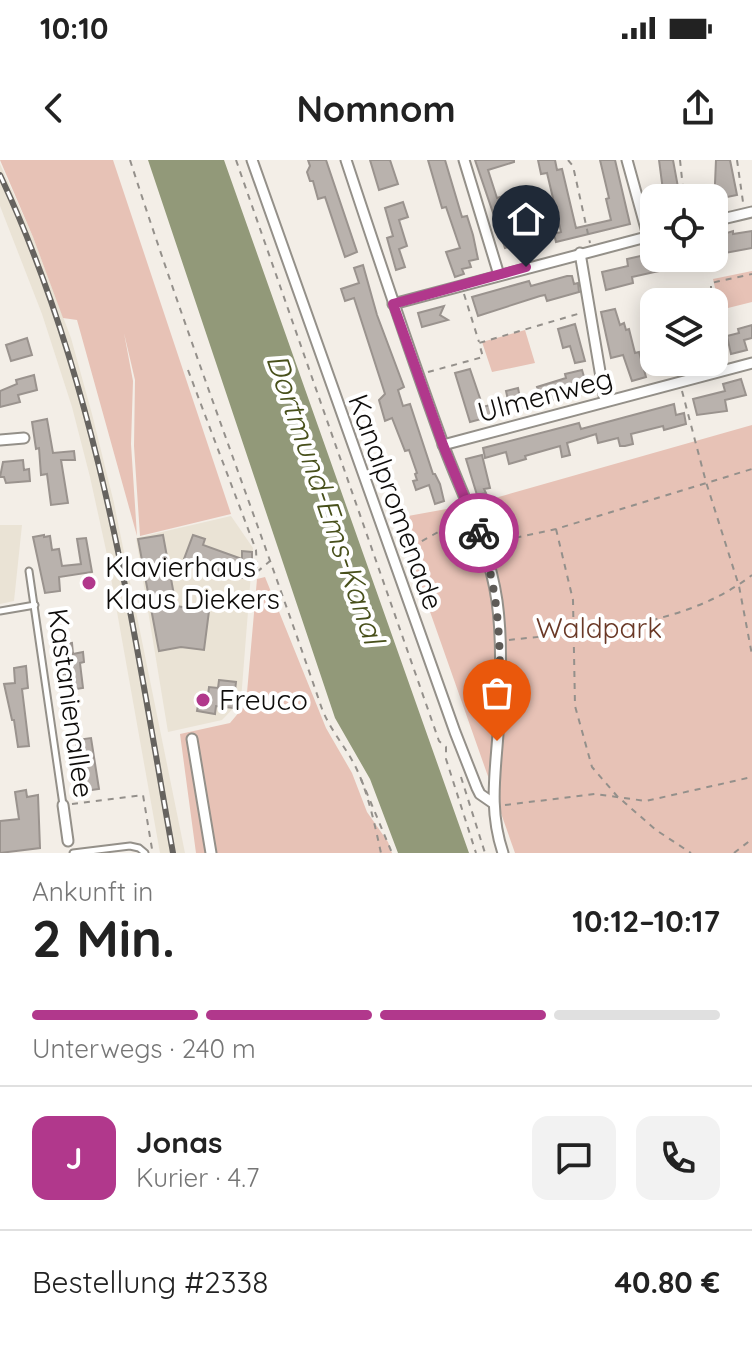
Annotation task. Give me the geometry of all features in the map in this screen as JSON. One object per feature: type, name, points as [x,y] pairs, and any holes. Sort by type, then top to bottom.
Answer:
[{"type":"street","name":"Kanalpromenade","points":[[252,160],[477,788],[493,803],[494,824],[503,853]]},
{"type":"street","points":[[346,160],[443,445],[472,512],[497,600],[500,691],[493,803]]},
{"type":"street","points":[[464,160],[499,275]]},
{"type":"street","points":[[627,160],[640,201]]},
{"type":"street","points":[[728,218],[749,213]]},
{"type":"street","points":[[393,304],[640,239]]},
{"type":"street","points":[[580,253],[605,401]]},
{"type":"street","name":"Ulmenweg","points":[[443,445],[752,363]]},
{"type":"street","points":[[0,440],[24,438]]},
{"type":"street","points":[[192,739],[211,853]]},
{"type":"street","name":"Kastanienallee","points":[[63,805],[68,841]]},
{"type":"lane","name":"Kastanienallee","points":[[29,571],[63,805]]},
{"type":"lane","points":[[0,611],[35,605]]},
{"type":"lane","points":[[68,841],[71,853],[130,846],[145,853]]},
{"type":"path","points":[[130,160],[172,288],[326,722],[357,771],[378,814],[392,853]]},
{"type":"path","points":[[236,160],[439,741],[446,747]]},
{"type":"path","points":[[568,160],[573,166],[592,250]]},
{"type":"path","points":[[680,160],[683,184]]},
{"type":"path","points":[[737,160],[749,213]]},
{"type":"path","points":[[711,288],[711,283],[752,274]]},
{"type":"path","points":[[418,374],[483,357],[462,285]]},
{"type":"path","points":[[479,343],[589,311]]},
{"type":"path","points":[[188,370],[256,550],[257,572],[271,560]]},
{"type":"path","points":[[680,382],[706,482],[739,586],[752,655]]},
{"type":"path","points":[[483,545],[556,529],[752,469]]},
{"type":"path","points":[[392,556],[405,552],[472,512]]},
{"type":"path","points":[[556,529],[573,600],[575,706],[592,767],[617,796],[656,830],[691,853]]},
{"type":"path","points":[[500,641],[665,619],[739,586],[752,575]]},
{"type":"path","points":[[451,746],[450,741],[446,747],[446,759],[476,853]]},
{"type":"path","points":[[458,769],[485,853]]},
{"type":"path","points":[[357,771],[373,817],[381,853]]},
{"type":"path","points":[[493,803],[499,806],[595,794],[646,801],[752,777]]},
{"type":"path","points":[[63,805],[143,795],[153,853]]},
{"type":"path","points":[[734,853],[752,839]]},
{"type":"shaded area","points":[[0,164],[33,237],[71,338],[92,414],[114,503],[185,853],[160,853],[90,477],[72,407],[42,314],[0,206]]},
{"type":"shaded area","points":[[231,516],[253,548],[241,700],[222,720],[168,732],[136,538]]},
{"type":"shaded area","points":[[0,525],[22,525],[14,601],[0,604]]},
{"type":"green space","points":[[0,160],[113,160],[231,514],[140,536],[134,446],[135,380],[124,333],[133,381],[131,444],[137,536],[77,320],[63,318]]},
{"type":"green space","points":[[752,271],[752,302],[728,308],[728,288],[715,288],[713,279]]},
{"type":"green space","points":[[525,330],[535,363],[492,372],[482,342]]},
{"type":"green space","name":"Waldpark","points":[[752,425],[752,853],[515,853],[397,518],[474,504]]},
{"type":"green space","points":[[265,577],[326,728],[352,773],[367,812],[392,853],[196,853],[180,734],[230,723],[246,704],[257,579]]},
{"type":"water","name":"Dortmund-Ems-Kanal","points":[[148,160],[224,160],[469,853],[398,853],[370,779],[335,718]]},
{"type":"building","points":[[308,160],[326,160],[357,252],[345,257],[325,197],[318,199],[313,181],[310,181]]},
{"type":"building","points":[[370,160],[390,160],[398,184],[379,190]]},
{"type":"building","points":[[428,160],[445,160],[462,217],[467,216],[473,235],[478,259],[469,261],[471,267],[462,269],[464,274],[455,277],[446,252],[460,248],[446,207],[442,208]]},
{"type":"building","points":[[475,160],[514,160],[488,170],[497,198],[510,194],[514,206],[502,210],[509,232],[520,229],[524,242],[505,248]]},
{"type":"building","points":[[538,160],[555,160],[557,170],[562,169],[576,228],[611,220],[600,160],[615,160],[630,224],[556,242],[554,234],[561,232],[547,173],[541,174]]},
{"type":"building","points":[[659,160],[673,160],[677,184],[662,184]]},
{"type":"building","points":[[716,160],[730,160],[737,195],[728,197],[728,184],[715,184]]},
{"type":"building","points":[[403,202],[408,217],[399,220],[407,246],[399,249],[405,267],[396,270],[387,238],[393,236],[385,208]]},
{"type":"building","points":[[752,231],[752,248],[728,252],[728,233]]},
{"type":"building","points":[[640,256],[640,272],[654,272],[632,277],[633,283],[606,290],[602,272],[628,266],[627,259]]},
{"type":"building","points":[[363,265],[377,315],[404,387],[398,390],[403,406],[410,404],[433,474],[440,484],[444,501],[435,504],[429,485],[416,490],[413,481],[417,480],[417,473],[409,450],[405,451],[392,418],[385,421],[379,400],[385,394],[354,298],[345,301],[341,289],[359,283],[354,268]]},
{"type":"building","points":[[572,276],[574,284],[578,283],[579,292],[547,301],[545,295],[540,296],[478,316],[472,297],[529,281],[531,286]]},
{"type":"building","points":[[444,306],[440,315],[448,320],[422,327],[418,313]]},
{"type":"building","points":[[615,309],[620,325],[624,323],[626,330],[629,329],[635,353],[639,352],[640,356],[640,376],[646,377],[632,381],[623,355],[611,358],[601,312]]},
{"type":"building","points":[[575,324],[585,361],[575,363],[570,346],[563,348],[558,329]]},
{"type":"building","points":[[752,325],[752,338],[744,340],[747,350],[731,354],[728,336],[739,333],[738,329]]},
{"type":"building","points":[[27,338],[32,355],[11,361],[6,345]]},
{"type":"building","points":[[470,369],[483,407],[508,400],[506,391],[518,388],[520,398],[539,393],[537,387],[582,370],[587,387],[555,395],[556,399],[470,422],[455,373]]},
{"type":"building","points":[[34,375],[37,390],[18,395],[20,402],[0,407],[0,391],[17,384],[16,380]]},
{"type":"building","points":[[741,379],[746,395],[725,400],[727,411],[697,415],[693,399],[725,391],[723,384]]},
{"type":"building","points":[[674,404],[676,415],[684,413],[686,424],[631,434],[633,444],[620,446],[618,438],[598,443],[596,434],[567,443],[570,455],[562,457],[560,446],[509,464],[506,452],[485,458],[483,448],[579,423],[581,429]]},
{"type":"building","points":[[47,419],[53,453],[74,451],[75,460],[61,460],[68,503],[51,505],[47,474],[41,475],[39,448],[36,449],[32,422]]},
{"type":"building","points":[[482,455],[490,488],[484,489],[486,493],[477,495],[466,459]]},
{"type":"building","points":[[23,460],[24,470],[29,469],[30,481],[6,483],[4,477],[0,477],[3,462]]},
{"type":"building","points":[[163,535],[176,606],[209,611],[204,650],[181,647],[159,651],[138,539]]},
{"type":"building","points":[[193,535],[205,539],[203,545],[242,559],[242,551],[252,552],[252,565],[246,571],[246,578],[232,577],[184,559]]},
{"type":"building","points":[[50,536],[52,550],[59,549],[62,566],[81,564],[77,539],[86,538],[92,572],[59,577],[60,591],[45,593],[33,537]]},
{"type":"building","points":[[72,643],[73,654],[83,652],[84,662],[80,663],[83,688],[69,690],[66,674],[59,675],[57,645]]},
{"type":"building","points":[[26,666],[28,688],[22,689],[29,746],[18,747],[4,684],[15,683],[14,668]]},
{"type":"building","points":[[219,680],[236,682],[233,708],[216,706],[215,714],[197,711],[200,694],[208,695],[209,687],[218,688]]},
{"type":"building","points":[[91,738],[99,789],[84,791],[76,740]]},
{"type":"building","points":[[26,790],[27,797],[38,795],[40,848],[0,853],[0,821],[19,819],[15,792]]},
{"type":"waterway","points":[[298,710],[308,707]]},
{"type":"railway","points":[[0,175],[34,256],[88,422],[127,594],[173,853]]},
{"type":"way so far","points":[[479,533],[497,600],[500,691],[497,741]]},
{"type":"place","name":"Klavierhaus Klaus Diekers","points":[[89,583]]},
{"type":"place","name":"Freuco","points":[[203,700]]},
{"type":"route","points":[[479,533],[443,445],[393,304],[526,267]]}]
